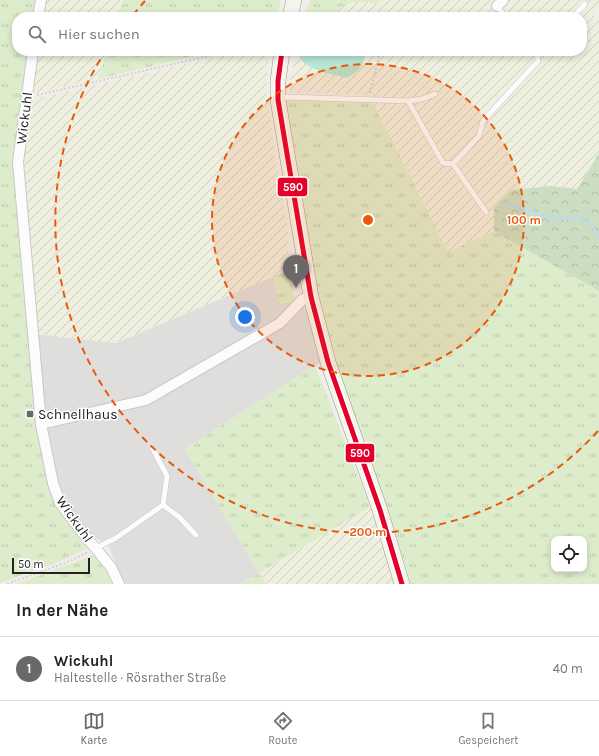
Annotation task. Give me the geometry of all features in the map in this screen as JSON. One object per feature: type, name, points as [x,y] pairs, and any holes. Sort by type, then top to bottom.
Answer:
[{"type":"street","points":[[39,12],[41,0]]},
{"type":"street","points":[[291,12],[294,0]]},
{"type":"street","name":"Wickuhl","points":[[32,56],[18,162],[41,424],[53,483],[60,503],[111,567],[119,584]]},
{"type":"street","points":[[281,56],[278,81],[278,100],[311,297],[328,362],[380,510],[402,584]]},
{"type":"street","points":[[41,424],[146,400],[280,323],[303,299],[311,297]]},
{"type":"lane","points":[[578,12],[585,4]]},
{"type":"lane","points":[[453,164],[479,136],[483,121],[538,61],[538,56]]},
{"type":"lane","points":[[278,100],[286,97],[408,101],[422,99],[435,94]]},
{"type":"lane","points":[[408,101],[444,163],[453,164],[486,212]]},
{"type":"lane","points":[[96,548],[116,538],[163,505],[167,476],[154,449]]},
{"type":"lane","points":[[163,505],[179,517],[196,534]]},
{"type":"path","points":[[26,98],[209,56]]},
{"type":"path","points":[[368,100],[379,56]]},
{"type":"path","points":[[7,584],[65,563],[96,548]]},
{"type":"shaded area","points":[[289,270],[295,301],[310,312],[323,362],[315,365],[185,449],[259,573],[240,584],[124,584],[109,547],[79,525],[63,501],[49,452],[36,334],[116,343]]},
{"type":"green space","points":[[0,0],[38,0],[36,12],[12,12],[12,56],[29,56],[13,164],[37,420],[58,504],[87,548],[63,560],[0,583]]},
{"type":"green space","points":[[45,0],[123,0],[119,12],[44,12]]},
{"type":"green space","points":[[123,0],[281,0],[278,12],[119,12]]},
{"type":"green space","points":[[310,0],[380,0],[377,4],[353,2],[339,8],[338,12],[306,12]]},
{"type":"green space","points":[[359,0],[377,4],[380,0],[599,0],[599,7],[594,14],[599,20],[599,153],[578,189],[550,186],[494,208],[494,231],[448,252],[373,103],[364,98],[365,95],[290,92],[290,82],[295,56],[587,56],[587,12],[338,12],[341,5]]},
{"type":"green space","points":[[36,56],[105,56],[98,79],[36,93],[32,85]]},
{"type":"green space","points":[[105,56],[195,56],[98,79]]},
{"type":"green space","points":[[219,56],[269,56],[267,74],[267,98],[278,176],[288,229],[289,270],[115,343],[36,334],[18,162],[28,104],[35,99]]},
{"type":"green space","points":[[365,56],[361,67],[347,78],[310,67],[304,63],[300,57]]},
{"type":"green space","points":[[286,97],[356,99],[373,103],[448,252],[494,231],[599,291],[599,584],[410,584],[409,576],[324,324],[306,240]]},
{"type":"green space","points":[[599,153],[599,291],[494,231],[494,208],[512,190],[550,186],[577,189]]},
{"type":"green space","points":[[289,270],[295,301],[280,305],[272,278]]},
{"type":"green space","points":[[315,365],[370,507],[259,573],[185,449]]},
{"type":"green space","points":[[370,507],[385,538],[398,584],[267,584],[259,573]]},
{"type":"green space","points":[[94,555],[98,558],[114,584],[16,584]]},
{"type":"green space","points":[[259,573],[267,584],[240,584]]},
{"type":"waterway","points":[[501,202],[557,219],[580,217],[591,225],[599,236]]},
{"type":"transit line","name":"590","points":[[281,56],[278,81],[278,100],[311,297],[328,362],[380,510],[402,584]]},
{"type":"place","name":"Wickuhl","points":[[296,288]]},
{"type":"place","name":"Schnellhaus","points":[[30,414]]}]
